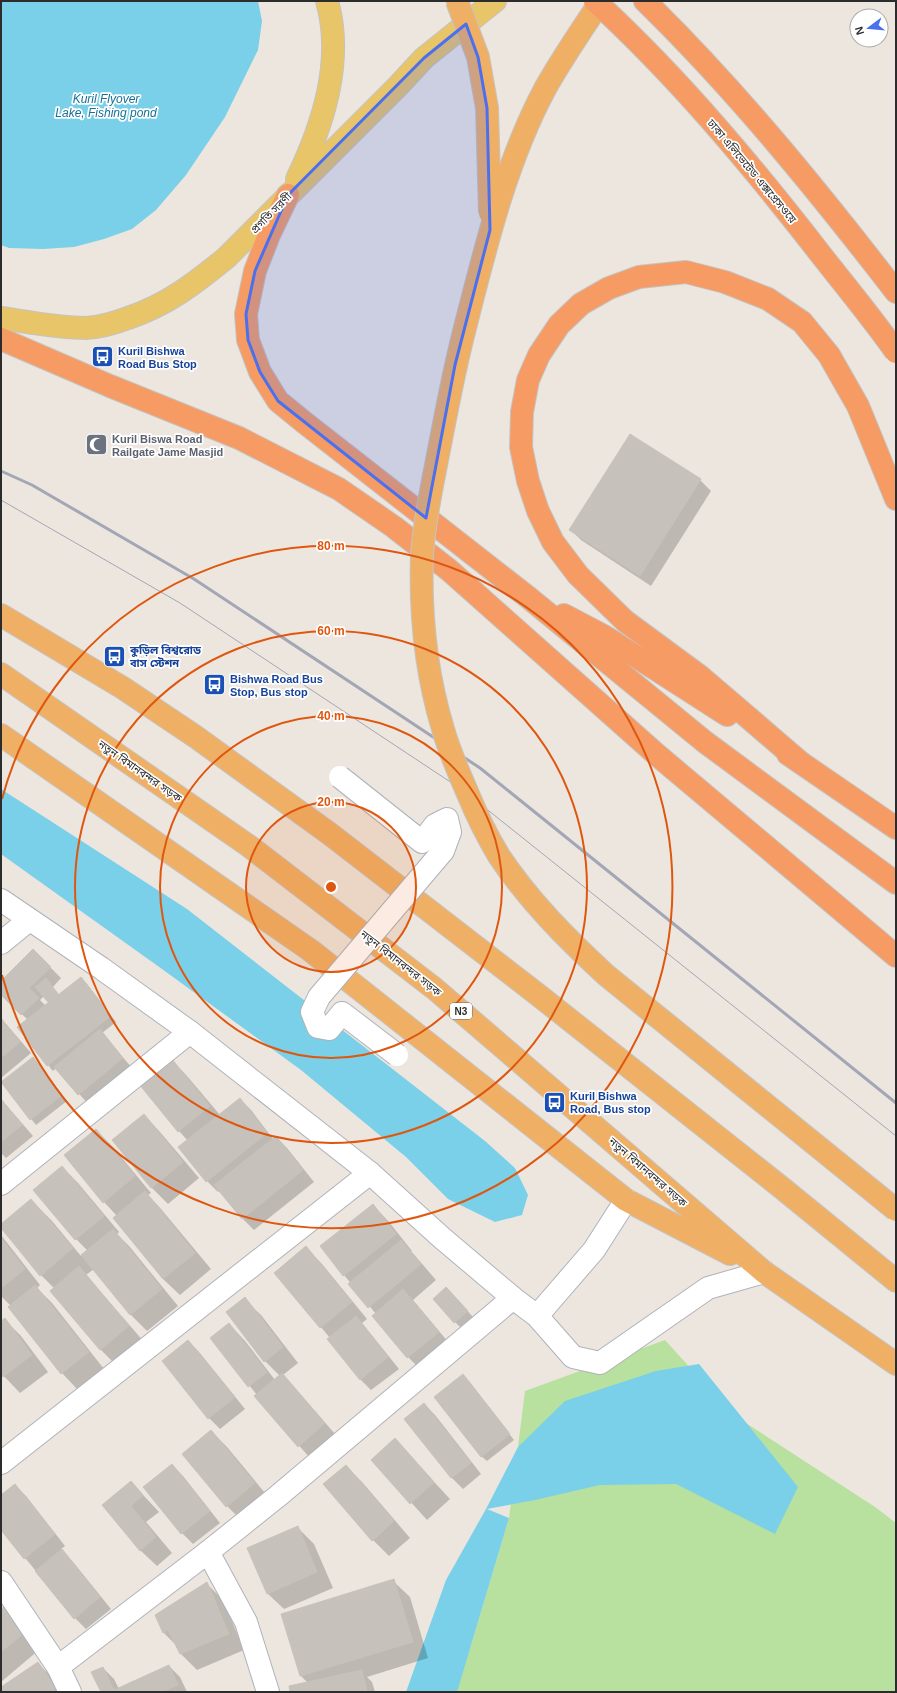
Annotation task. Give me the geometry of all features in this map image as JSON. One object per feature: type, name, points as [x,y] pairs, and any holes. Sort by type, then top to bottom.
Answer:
[{"type":"highway","points":[[457,1],[478,57],[487,108],[490,230]]},
{"type":"highway","name":"ঢাকা এলিভেটেড এক্সপ্রেসওয়ে","points":[[595,1],[624,27],[702,111],[779,200],[896,352]]},
{"type":"highway","points":[[601,1],[574,40],[545,88],[526,130],[507,179],[490,230],[455,365],[426,519],[422,553],[423,627],[434,695],[443,731],[458,772],[483,828],[500,858],[542,911],[570,941],[635,1000],[896,1210]]},
{"type":"highway","points":[[645,1],[678,33],[753,117],[841,221],[896,292]]},
{"type":"highway","points":[[288,196],[269,235],[255,271],[246,314],[248,340],[260,372],[278,401],[529,598],[705,742],[896,883]]},
{"type":"highway","points":[[800,762],[701,677],[626,621],[578,575],[553,542],[538,511],[528,481],[521,447],[522,412],[528,380],[539,355],[559,325],[581,304],[609,288],[639,277],[686,272],[725,282],[768,299],[802,322],[829,355],[858,406],[896,499]]},
{"type":"highway","points":[[1,339],[110,386],[239,438],[339,489],[394,527],[450,570],[656,754],[896,956]]},
{"type":"highway","points":[[529,598],[604,636],[800,762],[896,828]]},
{"type":"highway","points":[[1,615],[124,688],[170,719],[330,834],[543,998],[782,1188],[896,1281]]},
{"type":"highway","name":"নতুন বিমানবন্দর সড়ক","points":[[1,674],[10,678],[108,749],[249,846],[435,989],[764,1272],[896,1364]]},
{"type":"highway","points":[[1,734],[244,903],[349,979],[626,1200],[764,1272]]},
{"type":"main road","points":[[288,196],[311,149],[323,110],[333,62],[331,16],[327,1]]},
{"type":"main road","name":"প্রগতি সরণী","points":[[1,318],[58,327],[88,328],[116,322],[146,312],[170,300],[198,281],[226,258],[398,86],[424,58],[495,1]]},
{"type":"street","points":[[340,777],[422,842],[436,825],[447,819],[450,832],[444,851],[319,997],[312,1012],[318,1027],[329,1029],[342,1013],[397,1055]]},
{"type":"street","points":[[1,900],[101,968],[190,1032],[370,1173],[442,1238],[513,1298],[537,1316],[573,1356],[600,1363],[708,1288],[764,1272]]},
{"type":"street","points":[[1,942],[29,920]]},
{"type":"street","points":[[1,1184],[190,1032]]},
{"type":"street","points":[[1,1463],[370,1173]]},
{"type":"street","points":[[537,1316],[594,1250],[626,1200]]},
{"type":"street","points":[[58,1667],[284,1492],[513,1298]]},
{"type":"street","points":[[208,1552],[246,1622],[268,1692]]},
{"type":"street","points":[[1,1582],[58,1667],[70,1692]]},
{"type":"highlighted area","points":[[466,24],[478,57],[487,108],[490,230],[455,365],[426,518],[278,401],[260,372],[248,340],[246,314],[255,271],[288,195],[424,58]]},
{"type":"green space","points":[[665,1340],[732,1414],[875,1507],[896,1523],[896,1692],[453,1692],[471,1645],[509,1518],[525,1391]]},
{"type":"water","name":"Kuril Flyover Lake, Fishing pond","points":[[1,1],[258,1],[262,21],[258,50],[225,117],[186,175],[156,210],[132,229],[104,239],[74,247],[43,249],[9,248],[1,245]]},
{"type":"water","points":[[1,789],[187,909],[485,1141],[515,1168],[528,1195],[522,1215],[495,1222],[448,1199],[406,1157],[301,1070],[1,854]]},
{"type":"water","points":[[699,1364],[798,1487],[775,1534],[676,1484],[600,1485],[487,1509],[509,1518],[457,1692],[406,1692],[446,1580],[486,1509],[518,1447],[565,1401],[656,1371]]},
{"type":"building","points":[[630,434],[701,479],[640,576],[569,530]]},
{"type":"building","points":[[33,949],[51,967],[29,988],[39,998],[21,1015],[1,995],[1,981]]},
{"type":"building","points":[[81,977],[111,1016],[47,1066],[17,1027]]},
{"type":"building","points":[[46,978],[58,994],[48,1002],[35,987]]},
{"type":"building","points":[[1,1018],[20,1042],[1,1058]]},
{"type":"building","points":[[100,1029],[123,1058],[78,1095],[54,1067]]},
{"type":"building","points":[[33,1057],[62,1095],[30,1120],[1,1082]]},
{"type":"building","points":[[171,1058],[210,1106],[178,1132],[139,1084]]},
{"type":"building","points":[[240,1098],[267,1133],[206,1182],[178,1147]]},
{"type":"building","points":[[1,1099],[22,1125],[1,1142]]},
{"type":"building","points":[[144,1114],[183,1162],[151,1188],[112,1140]]},
{"type":"building","points":[[96,1129],[135,1176],[103,1203],[64,1155]]},
{"type":"building","points":[[276,1136],[303,1170],[242,1219],[214,1185]]},
{"type":"building","points":[[62,1166],[104,1216],[75,1240],[33,1190]]},
{"type":"building","points":[[145,1191],[195,1253],[163,1279],[113,1218]]},
{"type":"building","points":[[31,1199],[73,1248],[40,1276],[1,1228],[1,1224]]},
{"type":"building","points":[[373,1204],[396,1234],[343,1276],[320,1246]]},
{"type":"building","points":[[113,1229],[162,1289],[130,1315],[81,1255]]},
{"type":"building","points":[[1,1238],[25,1269],[1,1288]]},
{"type":"building","points":[[401,1240],[421,1264],[368,1308],[348,1284]]},
{"type":"building","points":[[306,1246],[352,1302],[320,1328],[274,1273]]},
{"type":"building","points":[[79,1266],[129,1326],[100,1350],[50,1291]]},
{"type":"building","points":[[35,1285],[89,1352],[61,1374],[8,1307]]},
{"type":"building","points":[[446,1287],[468,1311],[454,1323],[433,1299]]},
{"type":"building","points":[[403,1289],[439,1332],[407,1358],[372,1316]]},
{"type":"building","points":[[245,1297],[283,1347],[264,1362],[226,1312]]},
{"type":"building","points":[[356,1316],[388,1357],[360,1380],[327,1339]]},
{"type":"building","points":[[5,1318],[32,1355],[3,1377],[1,1374],[1,1321]]},
{"type":"building","points":[[229,1323],[267,1372],[248,1387],[210,1338]]},
{"type":"building","points":[[188,1340],[235,1397],[208,1419],[162,1361]]},
{"type":"building","points":[[282,1373],[325,1423],[298,1447],[254,1396]]},
{"type":"building","points":[[463,1374],[510,1434],[481,1457],[434,1397]]},
{"type":"building","points":[[424,1403],[471,1463],[451,1478],[404,1419]]},
{"type":"building","points":[[211,1430],[255,1483],[226,1507],[182,1454]]},
{"type":"building","points":[[395,1438],[434,1482],[410,1504],[371,1460]]},
{"type":"building","points":[[172,1464],[210,1511],[181,1534],[143,1487]]},
{"type":"building","points":[[346,1465],[394,1521],[372,1541],[323,1484]]},
{"type":"building","points":[[131,1481],[143,1495],[131,1506],[156,1537],[140,1551],[102,1505]]},
{"type":"building","points":[[15,1484],[55,1534],[24,1559],[1,1530],[1,1495]]},
{"type":"building","points":[[298,1526],[317,1572],[267,1594],[247,1548]]},
{"type":"building","points":[[62,1549],[100,1597],[74,1619],[35,1571]]},
{"type":"building","points":[[394,1579],[413,1642],[300,1676],[281,1614]]},
{"type":"building","points":[[207,1582],[229,1634],[180,1654],[168,1630],[163,1633],[155,1615]]},
{"type":"building","points":[[4,1607],[25,1632],[1,1652],[1,1609]]},
{"type":"building","points":[[38,1662],[56,1689],[51,1692],[1,1692],[1,1687]]},
{"type":"building","points":[[169,1665],[178,1685],[162,1692],[101,1692],[91,1672],[103,1667],[114,1690]]},
{"type":"building","points":[[362,1670],[367,1692],[290,1692],[289,1686]]},
{"type":"tram line","points":[[1,500],[180,603],[464,791],[896,1136]]},
{"type":"railway","points":[[1,471],[32,485],[194,579],[480,768],[896,1103]]},
{"type":"place","name":"Kuril Bishwa Road Bus Stop","points":[[102,357]]},
{"type":"place","name":"Kuril Biswa Road Railgate Jame Masjid","points":[[96,445]]},
{"type":"place","name":"কুড়িল বিশ্বরোড বাস স্টেশন","points":[[114,656]]},
{"type":"place","name":"Bishwa Road Bus Stop, Bus stop","points":[[214,685]]},
{"type":"place","name":"Kuril Bishwa Road, Bus stop","points":[[554,1102]]}]
